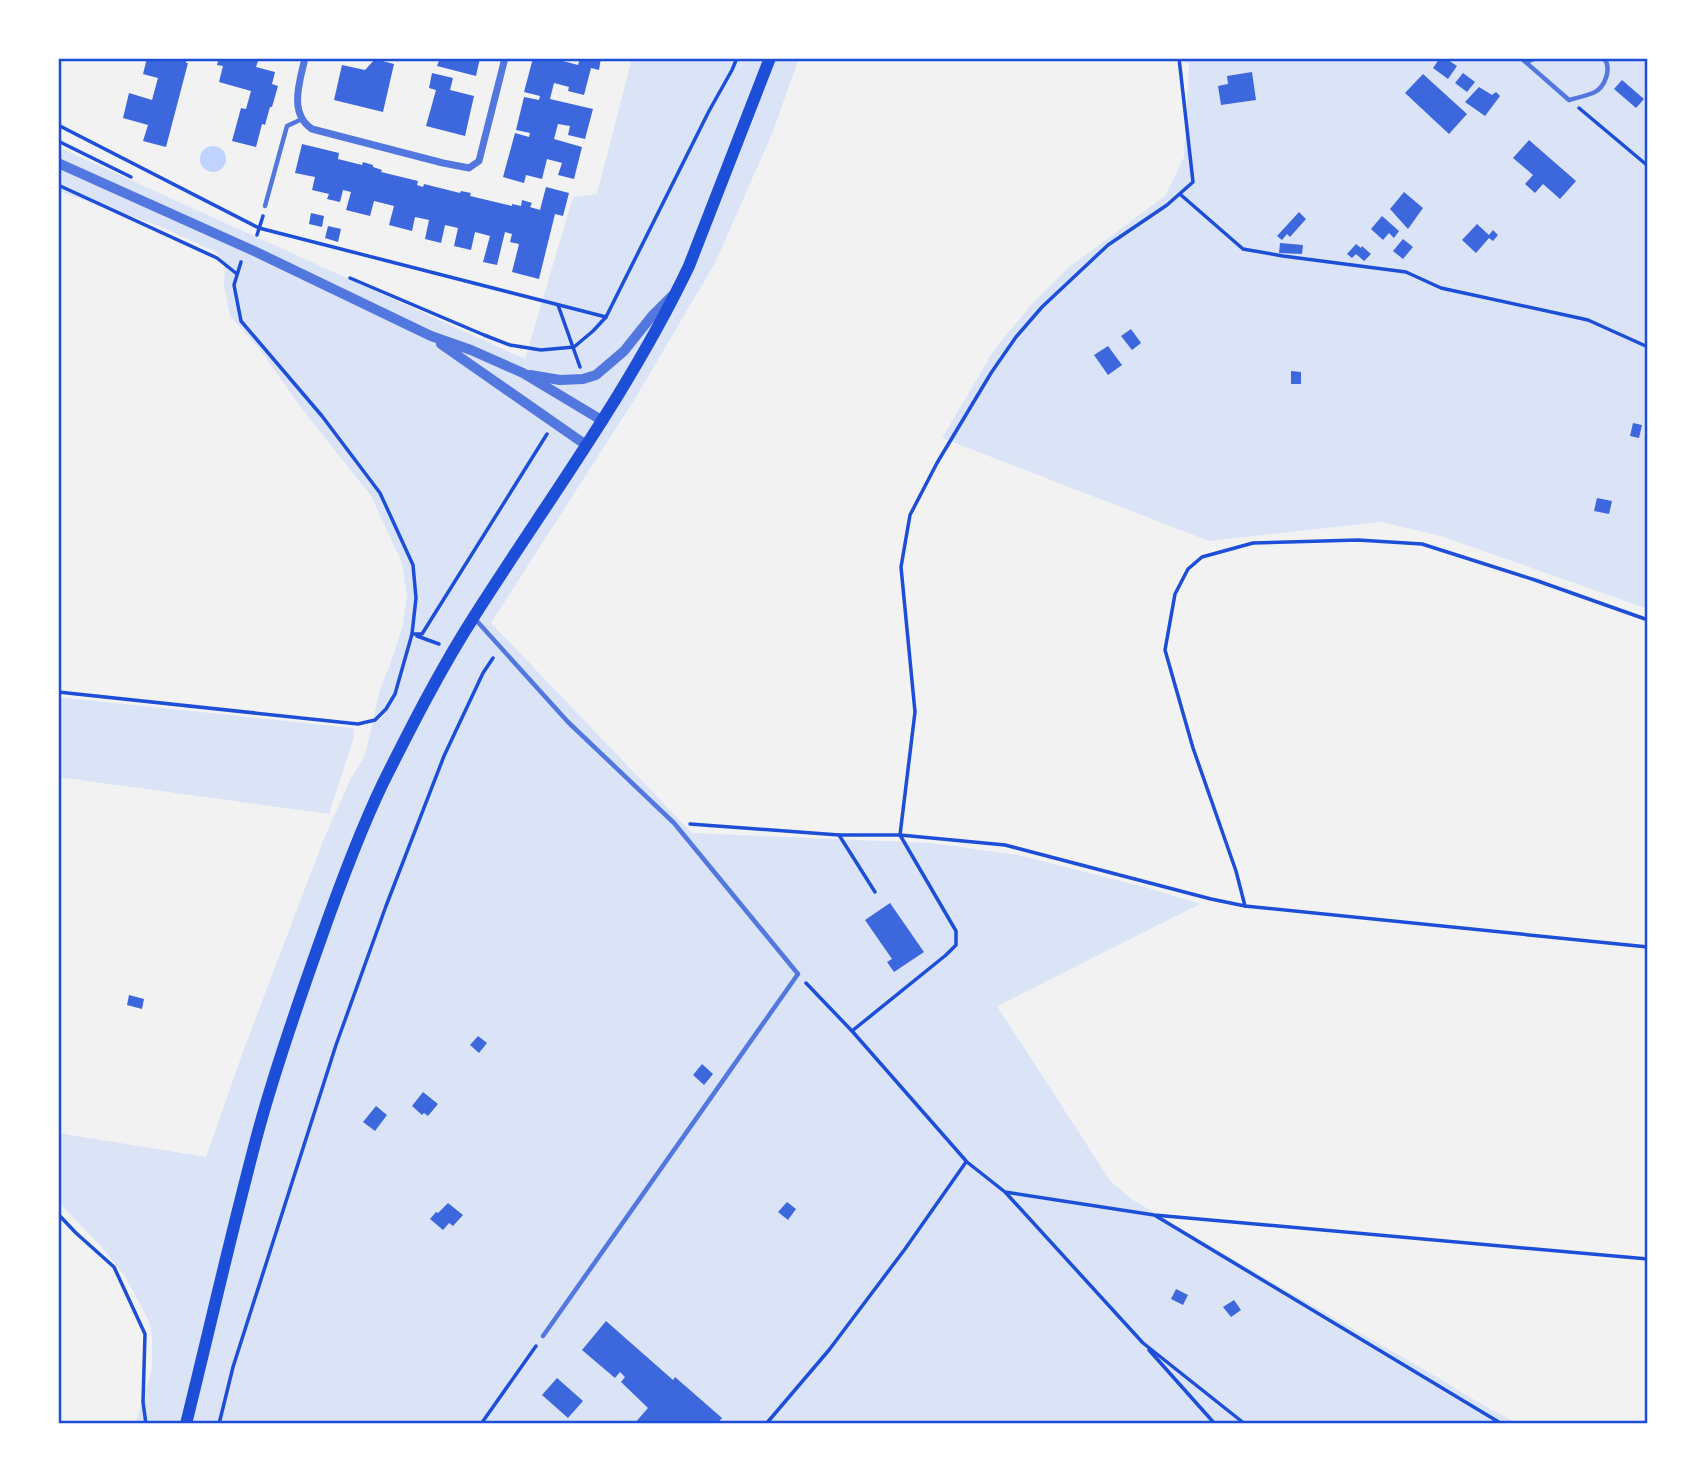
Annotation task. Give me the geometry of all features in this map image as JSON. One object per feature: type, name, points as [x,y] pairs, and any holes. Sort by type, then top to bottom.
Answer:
[{"type":"main road","points":[[186,1424],[258,1130],[338,888],[382,786],[473,617],[603,421],[676,292],[689,266],[769,58]]},
{"type":"street","points":[[305,58],[298,95],[298,106],[305,125],[327,134],[469,168],[479,161],[505,58]]},
{"type":"street","points":[[58,163],[250,249],[430,336],[471,350],[523,373],[603,421]]},
{"type":"street","points":[[523,373],[559,380],[583,379],[596,375],[624,351],[652,316],[676,292]]},
{"type":"street","points":[[430,336],[586,445]]},
{"type":"lane","points":[[1523,60],[1537,58]]},
{"type":"lane","points":[[1523,60],[1569,100],[1596,92],[1607,78],[1607,62],[1604,58]]},
{"type":"lane","points":[[265,206],[287,126],[302,119]]},
{"type":"lane","points":[[473,617],[568,722],[674,823],[798,974],[543,1336]]},
{"type":"path","points":[[345,276],[510,345],[541,350],[574,347],[606,317],[737,58]]},
{"type":"path","points":[[852,1031],[946,956],[956,945],[956,931],[900,835],[915,712],[901,567],[910,515],[937,463],[1016,337],[1042,307],[1108,245],[1167,205],[1193,182],[1179,58]]},
{"type":"path","points":[[1569,100],[1648,166]]},
{"type":"path","points":[[58,125],[259,228],[606,317]]},
{"type":"path","points":[[58,141],[132,178]]},
{"type":"path","points":[[58,185],[217,258],[237,274]]},
{"type":"path","points":[[1181,194],[1243,249],[1406,272],[1441,288],[1588,320],[1648,346]]},
{"type":"path","points":[[58,692],[358,724],[375,720],[395,694],[412,634],[416,598],[413,565],[380,493],[322,416],[241,321],[234,285],[259,228],[265,206]]},
{"type":"path","points":[[558,305],[580,368]]},
{"type":"path","points":[[412,634],[422,634],[550,429]]},
{"type":"path","points":[[1245,906],[1164,650],[1175,594],[1188,569],[1202,557],[1253,543],[1359,540],[1422,544],[1648,620]]},
{"type":"path","points":[[219,1424],[233,1367],[336,1045],[386,906],[444,756],[484,673],[500,647]]},
{"type":"path","points":[[674,823],[839,835],[900,835],[1005,845],[1245,906],[1648,947]]},
{"type":"path","points":[[839,835],[875,892]]},
{"type":"path","points":[[798,974],[967,1162],[1005,1192],[1215,1424]]},
{"type":"path","points":[[766,1424],[829,1350],[967,1162]]},
{"type":"path","points":[[1005,1192],[1154,1215],[1648,1259]]},
{"type":"path","points":[[58,1213],[76,1233],[114,1266],[145,1334],[143,1402],[146,1424]]},
{"type":"path","points":[[1154,1215],[1502,1424]]},
{"type":"path","points":[[481,1424],[543,1336]]},
{"type":"path","points":[[1143,1343],[1245,1424]]},
{"type":"shaded area","points":[[632,58],[799,58],[772,134],[715,263],[636,397],[491,623],[692,833],[931,843],[1018,855],[1200,904],[997,1006],[1111,1182],[1133,1200],[1519,1424],[135,1424],[152,1369],[149,1321],[126,1278],[101,1246],[58,1202],[58,1133],[206,1157],[323,841],[350,780],[365,755],[380,689],[403,625],[407,595],[402,563],[371,496],[299,405],[264,355],[230,316],[224,286],[225,263],[216,252],[159,226],[58,191],[58,147],[525,359],[573,197],[597,194]]},
{"type":"shaded area","points":[[1174,58],[1648,58],[1648,609],[1441,536],[1381,522],[1209,541],[942,438],[994,350],[1031,305],[1068,268],[1165,196],[1184,157],[1189,64]]},
{"type":"shaded area","points":[[58,697],[353,728],[354,737],[329,814],[58,777]]},
{"type":"water","points":[[213,146],[222,150],[226,159],[222,168],[213,172],[204,168],[200,159],[204,150]]},
{"type":"building","points":[[147,58],[187,58],[188,63],[166,147],[143,141],[148,125],[123,118],[129,93],[152,100],[158,78],[143,74]]},
{"type":"building","points":[[219,58],[258,61],[256,67],[275,72],[272,84],[278,86],[265,125],[262,124],[256,147],[232,141],[241,108],[246,109],[251,91],[219,82],[223,66],[217,65]]},
{"type":"building","points":[[440,58],[480,58],[476,76],[437,66]]},
{"type":"building","points":[[533,58],[546,61],[547,58],[564,58],[563,61],[578,65],[580,58],[601,58],[599,70],[591,68],[584,95],[568,91],[569,87],[554,83],[550,99],[593,109],[585,139],[568,135],[570,126],[558,124],[554,139],[582,147],[574,179],[558,175],[562,163],[547,159],[542,179],[526,175],[524,183],[503,177],[515,133],[529,137],[530,133],[516,130],[524,97],[539,100],[540,96],[524,92]]},
{"type":"building","points":[[1440,58],[1445,58],[1457,66],[1448,79],[1433,68]]},
{"type":"building","points":[[375,59],[394,64],[383,112],[334,100],[342,65],[365,70]]},
{"type":"building","points":[[1252,72],[1256,100],[1221,105],[1218,86],[1228,84],[1227,76]]},
{"type":"building","points":[[432,73],[453,78],[450,90],[474,96],[465,136],[426,126],[436,90],[429,88]]},
{"type":"building","points":[[1463,73],[1475,82],[1467,92],[1455,83]]},
{"type":"building","points":[[1423,74],[1467,114],[1449,134],[1405,93]]},
{"type":"building","points":[[1622,80],[1644,99],[1636,108],[1614,89]]},
{"type":"building","points":[[1479,87],[1492,95],[1496,92],[1500,96],[1485,116],[1465,102]]},
{"type":"building","points":[[1529,140],[1576,181],[1560,199],[1543,184],[1535,193],[1525,184],[1533,175],[1513,158]]},
{"type":"building","points":[[302,144],[339,153],[338,159],[373,165],[382,170],[381,172],[418,181],[417,185],[423,187],[424,184],[471,193],[470,196],[512,206],[521,206],[522,200],[532,203],[530,207],[540,210],[546,187],[569,193],[563,216],[555,214],[539,279],[512,272],[519,244],[510,242],[512,234],[505,232],[497,265],[483,262],[490,236],[475,232],[471,250],[454,246],[458,228],[445,225],[441,243],[425,239],[429,220],[415,217],[412,231],[389,225],[394,206],[374,201],[370,216],[346,210],[351,192],[343,190],[340,202],[327,199],[329,194],[312,190],[315,177],[295,173]]},
{"type":"building","points":[[1404,192],[1423,208],[1408,229],[1390,209]]},
{"type":"building","points":[[1299,212],[1306,219],[1290,237],[1287,234],[1282,240],[1277,236]]},
{"type":"building","points":[[311,213],[324,216],[322,227],[309,224]]},
{"type":"building","points":[[1382,216],[1399,231],[1394,238],[1389,233],[1383,240],[1371,229]]},
{"type":"building","points":[[1477,224],[1489,235],[1493,230],[1498,235],[1493,241],[1489,238],[1476,253],[1462,240]]},
{"type":"building","points":[[328,226],[341,229],[338,242],[325,238]]},
{"type":"building","points":[[1403,239],[1413,247],[1403,259],[1393,251]]},
{"type":"building","points":[[1280,243],[1303,245],[1302,254],[1279,253]]},
{"type":"building","points":[[1356,244],[1371,254],[1364,261],[1356,254],[1352,258],[1347,254]]},
{"type":"building","points":[[1131,329],[1141,343],[1132,350],[1121,336]]},
{"type":"building","points":[[1108,346],[1122,365],[1108,375],[1094,355]]},
{"type":"building","points":[[1291,371],[1301,372],[1301,384],[1291,384]]},
{"type":"building","points":[[1633,423],[1642,425],[1639,438],[1630,436]]},
{"type":"building","points":[[1597,498],[1612,501],[1609,514],[1594,511]]},
{"type":"building","points":[[890,903],[924,952],[894,972],[887,962],[892,959],[865,920]]},
{"type":"building","points":[[129,995],[144,999],[142,1009],[127,1005]]},
{"type":"building","points":[[478,1036],[487,1043],[479,1053],[470,1045]]},
{"type":"building","points":[[702,1064],[713,1074],[704,1085],[693,1075]]},
{"type":"building","points":[[423,1092],[438,1104],[428,1116],[424,1113],[422,1115],[412,1106]]},
{"type":"building","points":[[376,1106],[387,1115],[375,1131],[363,1122]]},
{"type":"building","points":[[787,1202],[796,1209],[788,1220],[778,1212]]},
{"type":"building","points":[[448,1203],[463,1215],[453,1226],[449,1223],[443,1230],[430,1219]]},
{"type":"building","points":[[1176,1289],[1188,1295],[1183,1305],[1171,1299]]},
{"type":"building","points":[[1234,1300],[1241,1310],[1231,1317],[1223,1307]]},
{"type":"building","points":[[606,1321],[673,1380],[675,1377],[722,1418],[717,1424],[634,1424],[648,1408],[621,1382],[625,1377],[620,1372],[615,1378],[582,1350]]},
{"type":"building","points":[[557,1378],[583,1401],[568,1418],[542,1395]]}]
